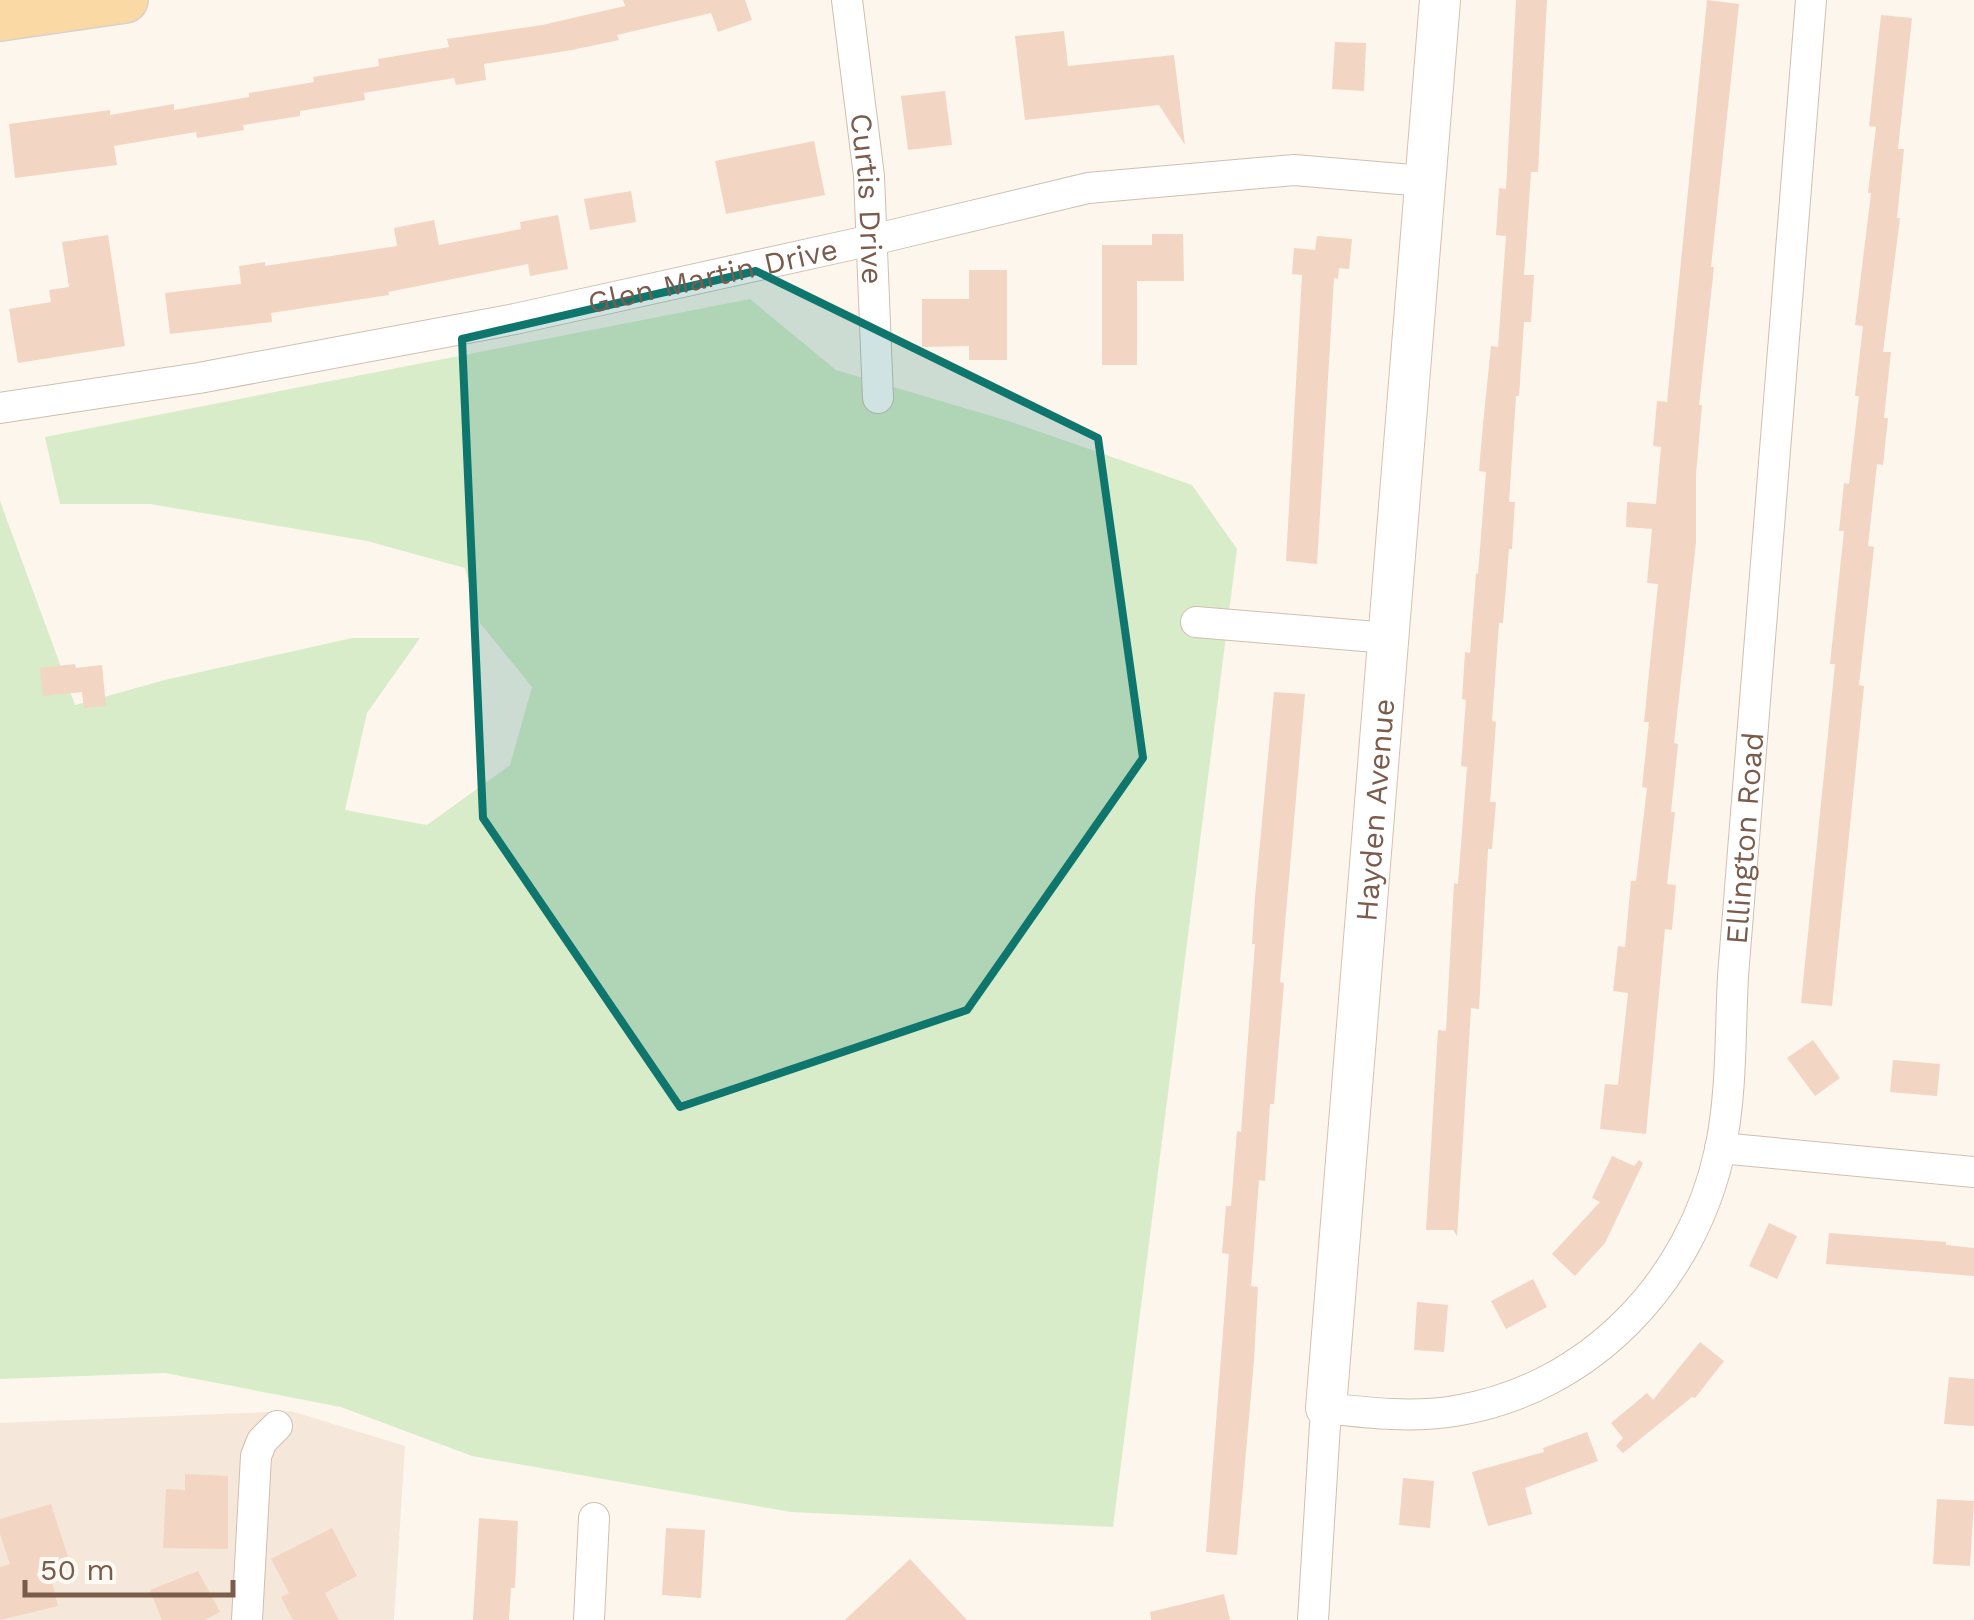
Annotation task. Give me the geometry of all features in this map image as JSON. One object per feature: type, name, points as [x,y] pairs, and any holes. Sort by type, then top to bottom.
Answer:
[{"type":"main road","points":[[0,18],[124,0]]},
{"type":"street","name":"Curtis Drive","points":[[847,0],[869,176],[878,398]]},
{"type":"street","name":"Hayden Avenue","points":[[1312,1620],[1440,0]]},
{"type":"street","name":"Ellington Road","points":[[1326,1408],[1398,1416],[1456,1411],[1511,1397],[1556,1376],[1593,1353],[1646,1305],[1694,1228],[1709,1190],[1720,1148],[1811,0]]},
{"type":"street","name":"Glen Martin Drive","points":[[0,408],[199,378],[515,319],[1088,188],[1294,170],[1424,181]]},
{"type":"street","points":[[1196,622],[1388,638]]},
{"type":"street","points":[[1720,1148],[1974,1172]]},
{"type":"street","points":[[247,1620],[256,1456],[262,1441],[278,1426]]},
{"type":"street","points":[[588,1620],[594,1518]]},
{"type":"highlighted area","points":[[756,271],[1098,438],[1143,758],[967,1010],[680,1107],[483,818],[462,339]]},
{"type":"shaded area","points":[[291,1411],[405,1446],[394,1620],[0,1620],[0,1423]]},
{"type":"green space","points":[[750,299],[836,370],[1012,422],[1192,485],[1237,549],[1113,1527],[791,1512],[472,1456],[341,1407],[165,1373],[0,1379],[0,501],[75,705],[165,680],[352,638],[420,638],[367,713],[345,810],[427,825],[510,765],[532,687],[480,623],[465,568],[367,541],[150,504],[60,504],[45,437]]},
{"type":"building","points":[[623,0],[745,0],[752,20],[718,32],[711,13],[617,35],[619,40],[484,64],[486,80],[456,85],[454,78],[364,93],[365,100],[243,125],[244,130],[197,138],[196,132],[114,146],[117,165],[15,178],[9,124],[110,110],[110,115],[174,104],[174,110],[249,97],[249,93],[314,82],[313,77],[379,66],[378,59],[449,47],[447,39],[542,25],[625,6]]},
{"type":"building","points":[[1516,0],[1547,0],[1538,172],[1531,172],[1524,275],[1534,275],[1531,322],[1524,322],[1516,396],[1509,502],[1515,502],[1512,549],[1503,623],[1499,623],[1492,721],[1496,722],[1490,802],[1496,802],[1492,849],[1488,849],[1479,1009],[1471,1008],[1457,1236],[1453,1230],[1426,1230],[1438,1030],[1446,1031],[1454,883],[1458,884],[1467,767],[1461,766],[1466,700],[1462,699],[1465,652],[1470,653],[1486,472],[1479,471],[1491,346],[1498,347],[1506,236],[1496,235],[1499,188],[1506,189]]},
{"type":"building","points":[[1707,0],[1739,4],[1711,267],[1699,405],[1696,542],[1674,743],[1678,744],[1671,812],[1675,812],[1667,884],[1676,885],[1672,930],[1665,929],[1646,1134],[1600,1129],[1605,1084],[1618,1085],[1628,993],[1613,991],[1618,946],[1625,947],[1631,881],[1636,881],[1647,788],[1642,787],[1649,722],[1644,722],[1658,584],[1647,583],[1652,529],[1626,527],[1627,502],[1656,504],[1661,447],[1653,446],[1657,401],[1667,402]]},
{"type":"building","points":[[1881,15],[1912,18],[1898,149],[1904,149],[1900,218],[1883,352],[1891,352],[1884,418],[1888,418],[1883,465],[1877,464],[1868,546],[1874,547],[1859,685],[1864,686],[1832,1006],[1801,1003],[1835,664],[1830,664],[1844,531],[1839,531],[1844,483],[1849,484],[1859,396],[1855,396],[1863,326],[1855,325],[1871,193],[1876,127],[1869,126]]},
{"type":"building","points":[[1064,31],[1068,66],[1174,55],[1185,145],[1159,105],[1025,120],[1015,36]]},
{"type":"building","points":[[1335,42],[1366,43],[1364,91],[1332,89]]},
{"type":"building","points":[[945,91],[952,145],[908,150],[901,96]]},
{"type":"building","points":[[814,141],[825,195],[726,214],[715,161]]},
{"type":"building","points":[[631,191],[636,222],[590,230],[584,199]]},
{"type":"building","points":[[558,215],[568,269],[530,276],[528,264],[388,292],[389,295],[271,313],[272,322],[170,334],[165,293],[241,284],[239,266],[265,262],[265,266],[397,246],[394,228],[434,220],[439,245],[521,229],[520,222]]},
{"type":"building","points":[[1152,234],[1183,234],[1184,281],[1137,281],[1137,365],[1102,365],[1102,245],[1152,245]]},
{"type":"building","points":[[108,235],[125,346],[18,363],[9,309],[51,302],[49,290],[69,287],[62,242]]},
{"type":"building","points":[[1317,236],[1352,239],[1349,269],[1339,268],[1338,279],[1334,278],[1317,564],[1286,561],[1302,275],[1292,274],[1294,248],[1315,250]]},
{"type":"building","points":[[969,270],[1007,270],[1007,360],[969,360],[969,346],[922,347],[922,299],[969,299]]},
{"type":"building","points":[[75,664],[76,668],[102,665],[106,706],[84,708],[82,692],[43,696],[40,668]]},
{"type":"building","points":[[1274,692],[1305,694],[1280,982],[1284,983],[1274,1104],[1270,1104],[1265,1181],[1259,1180],[1251,1286],[1258,1287],[1254,1360],[1237,1555],[1206,1552],[1229,1254],[1222,1253],[1226,1206],[1231,1206],[1237,1131],[1241,1132],[1255,897]]},
{"type":"building","points":[[1813,1040],[1840,1078],[1815,1096],[1787,1058]]},
{"type":"building","points":[[1893,1060],[1940,1064],[1937,1096],[1890,1092]]},
{"type":"building","points":[[1612,1156],[1634,1166],[1639,1160],[1643,1163],[1605,1243],[1575,1276],[1552,1254],[1600,1202],[1592,1198]]},
{"type":"building","points":[[1769,1223],[1797,1236],[1777,1279],[1749,1266]]},
{"type":"building","points":[[1829,1233],[1946,1242],[1974,1248],[1974,1276],[1826,1264]]},
{"type":"building","points":[[1533,1279],[1547,1307],[1506,1329],[1491,1301]]},
{"type":"building","points":[[1417,1302],[1448,1305],[1444,1352],[1414,1350]]},
{"type":"building","points":[[1700,1342],[1724,1361],[1695,1398],[1623,1453],[1616,1446],[1623,1438],[1611,1423],[1647,1393],[1653,1400]]},
{"type":"building","points":[[1949,1377],[1974,1379],[1974,1426],[1944,1424]]},
{"type":"building","points":[[1587,1432],[1598,1461],[1525,1488],[1532,1514],[1488,1526],[1472,1472],[1544,1452],[1543,1448]]},
{"type":"building","points":[[185,1474],[228,1476],[228,1549],[163,1548],[166,1489],[185,1490]]},
{"type":"building","points":[[1403,1478],[1434,1481],[1430,1528],[1399,1525]]},
{"type":"building","points":[[1937,1499],[1974,1501],[1970,1566],[1933,1564]]},
{"type":"building","points":[[51,1504],[70,1563],[49,1569],[58,1606],[0,1620],[0,1567],[10,1564],[0,1534],[0,1519]]},
{"type":"building","points":[[479,1518],[518,1521],[515,1588],[511,1588],[509,1620],[473,1620]]},
{"type":"building","points":[[332,1528],[357,1576],[325,1593],[339,1620],[293,1620],[281,1597],[289,1593],[271,1559]]},
{"type":"building","points":[[666,1528],[705,1530],[701,1598],[662,1595]]},
{"type":"building","points":[[910,1559],[967,1620],[845,1620]]},
{"type":"building","points":[[198,1571],[220,1612],[205,1620],[162,1620],[150,1590]]},
{"type":"building","points":[[1224,1594],[1230,1620],[1151,1620],[1150,1612]]}]
